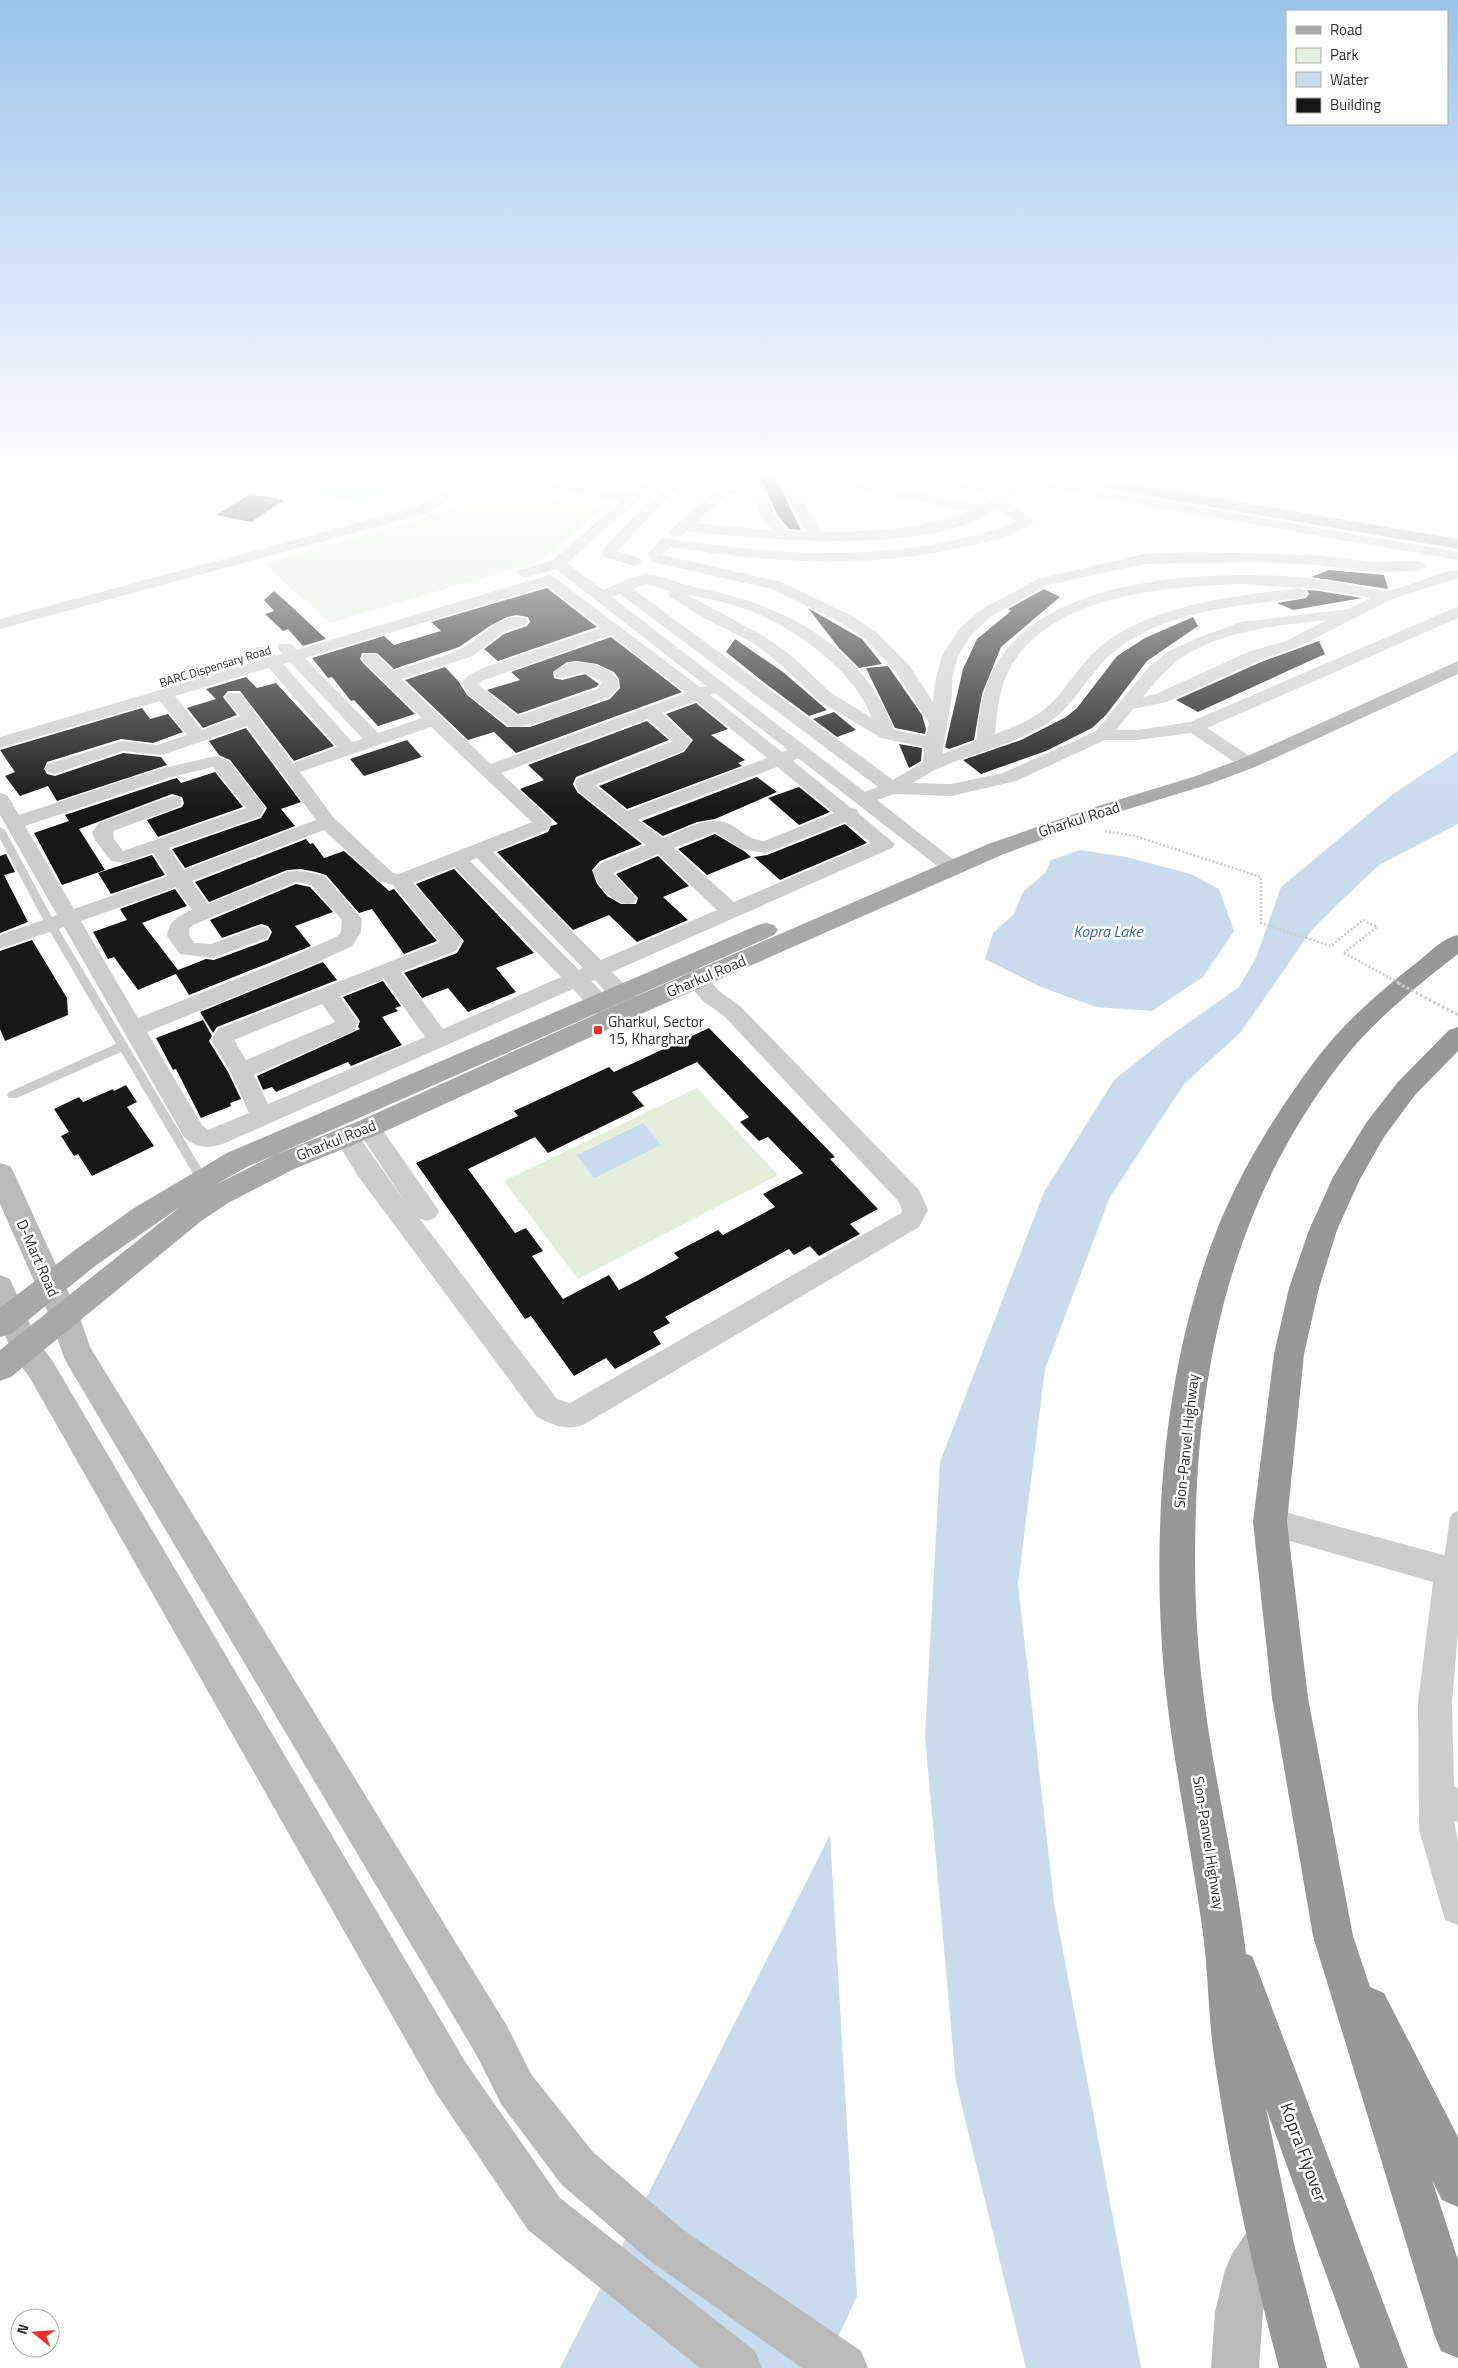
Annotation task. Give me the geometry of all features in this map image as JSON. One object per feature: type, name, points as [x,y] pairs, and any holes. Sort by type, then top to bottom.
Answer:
[{"type":"highway","name":"Sion-Panvel Highway","points":[[1224,1937],[1184,1686],[1178,1580],[1179,1486],[1187,1401],[1201,1326],[1220,1258],[1243,1198],[1271,1144],[1302,1096],[1335,1053],[1371,1014],[1413,977],[1458,942]]},
{"type":"highway","points":[[1458,1036],[1441,1051],[1406,1089],[1375,1130],[1347,1177],[1323,1230],[1304,1288],[1289,1354],[1270,1522],[1290,1698],[1332,1936],[1458,2334]]},
{"type":"highway","points":[[1332,1936],[1458,2184]]},
{"type":"highway","points":[[1224,1937],[1234,2041],[1252,2154],[1270,2239],[1303,2368]]},
{"type":"highway","name":"Kopra Flyover","points":[[1224,1937],[1384,2368]]},
{"type":"main road","name":"Gharkul Road","points":[[944,862],[1004,845],[1203,780],[1240,758],[1458,649]]},
{"type":"main road","name":"Gharkul Road","points":[[9,1339],[57,1300],[172,1198],[202,1179],[271,1143],[616,1005],[709,994],[1016,822],[1240,758],[1458,667]]},
{"type":"main road","name":"Gharkul Road","points":[[57,1300],[218,1196],[284,1162],[357,1132],[616,1005]]},
{"type":"street","points":[[0,624],[146,585]]},
{"type":"street","name":"BARC Dispensary Road","points":[[288,651],[492,585]]},
{"type":"street","points":[[0,743],[164,694],[288,651],[532,585]]},
{"type":"street","points":[[555,585],[698,694],[778,760],[856,806],[944,862]]},
{"type":"street","points":[[0,799],[7,826],[59,920],[128,1037],[199,1138],[210,1139],[885,844],[856,806],[800,751],[585,585]]},
{"type":"street","points":[[600,596],[626,585]]},
{"type":"street","points":[[665,585],[712,616],[761,641],[788,661],[825,697],[887,734],[933,743]]},
{"type":"street","points":[[686,585],[735,600],[779,617],[802,631],[837,659],[870,694],[884,722],[887,734]]},
{"type":"street","points":[[774,585],[799,594],[846,619],[870,635],[903,669],[937,722]]},
{"type":"street","points":[[932,764],[933,743],[944,678],[950,656],[965,632],[986,613],[1038,585]]},
{"type":"street","points":[[986,744],[989,711],[995,684],[1009,657],[1030,632],[1084,603],[1170,585]]},
{"type":"street","points":[[1326,585],[1386,596]]},
{"type":"street","points":[[1128,705],[1161,698],[1254,656],[1292,644],[1330,627],[1386,596],[1423,585]]},
{"type":"street","points":[[621,588],[892,788],[951,790],[1009,778],[1102,735],[1155,671],[1172,656],[1203,641],[1241,627],[1353,613]]},
{"type":"street","points":[[627,899],[605,878],[603,871],[608,867],[714,825],[722,826],[738,841],[754,848],[766,847],[892,788],[932,764],[1026,728],[1044,718],[1061,703],[1094,660],[1114,644],[1156,623],[1231,602],[1312,591],[1350,589]]},
{"type":"street","points":[[1102,735],[1138,735],[1194,727],[1458,612]]},
{"type":"street","points":[[390,677],[467,652],[496,629],[520,621]]},
{"type":"street","points":[[562,674],[581,666],[589,666],[610,680],[610,687],[603,693],[524,721],[514,722],[474,690],[470,683],[476,677],[489,672],[613,629]]},
{"type":"street","points":[[288,651],[374,742]]},
{"type":"street","points":[[269,657],[349,750]]},
{"type":"street","name":"BARC Dispensary Road","points":[[0,730],[269,657]]},
{"type":"street","points":[[370,658],[542,821],[540,826],[534,829],[400,881]]},
{"type":"street","points":[[489,771],[718,687]]},
{"type":"street","points":[[164,694],[198,737]]},
{"type":"street","points":[[234,697],[327,822],[386,877],[400,881],[451,940],[449,946],[226,1034],[222,1040],[241,1071],[262,1116]]},
{"type":"street","points":[[650,712],[683,741],[677,746],[584,783],[585,786],[660,846],[732,912]]},
{"type":"street","points":[[54,768],[122,746],[156,751],[249,719]]},
{"type":"street","points":[[289,770],[434,720]]},
{"type":"street","points":[[1194,727],[1240,758]]},
{"type":"street","points":[[625,818],[800,751]]},
{"type":"street","points":[[7,826],[166,774],[216,761],[223,765],[256,807],[253,812],[246,815],[124,857],[118,857],[105,840],[102,832],[106,827],[174,802]]},
{"type":"street","points":[[0,942],[180,878],[327,822]]},
{"type":"street","points":[[158,846],[204,913]]},
{"type":"street","points":[[480,850],[599,970],[616,1005]]},
{"type":"street","points":[[457,859],[576,980],[616,1005]]},
{"type":"street","points":[[128,1037],[345,941],[351,932],[352,919],[318,880],[294,876],[186,920],[178,926],[178,936],[188,949],[213,951],[260,933]]},
{"type":"street","points":[[388,969],[439,1040]]},
{"type":"street","points":[[241,1071],[346,1026],[347,1022],[327,994]]},
{"type":"street","points":[[709,994],[763,1057]]},
{"type":"street","points":[[357,1132],[547,1408],[560,1415],[573,1416],[910,1220],[915,1210],[910,1197],[709,994]]},
{"type":"street","points":[[378,1164],[426,1211]]},
{"type":"street","name":"D-Mart Road","points":[[0,1173],[57,1300],[76,1351],[492,2041],[516,2089],[577,2168],[666,2245],[843,2368]]},
{"type":"street","points":[[0,1287],[9,1339],[41,1369],[450,2078],[544,2214],[738,2368]]},
{"type":"street","points":[[1270,1522],[1453,1588],[1435,1702],[1458,1907]]},
{"type":"street","points":[[1235,2368],[1238,2312],[1248,2270],[1270,2239]]},
{"type":"lane","points":[[14,1095],[128,1037],[202,1179]]},
{"type":"lane","points":[[1453,1588],[1458,1518]]},
{"type":"path","points":[[1061,825],[1135,836],[1261,877],[1261,923],[1331,946],[1363,920],[1377,927],[1344,953],[1458,1015]]},
{"type":"green space","points":[[287,585],[460,585],[330,623]]},
{"type":"green space","points":[[697,1088],[778,1175],[578,1279],[504,1181]]},
{"type":"water","points":[[1458,751],[1458,824],[1379,865],[1311,931],[1241,1032],[1184,1084],[1110,1197],[1045,1369],[1018,1584],[1054,1903],[1141,2368],[1026,2368],[956,2082],[925,1736],[940,1462],[1044,1192],[1114,1080],[1164,1040],[1239,987],[1256,958],[1281,887],[1393,794]]},
{"type":"water","name":"Kopra Lake","points":[[1080,850],[1126,857],[1191,874],[1219,889],[1234,931],[1203,977],[1152,1011],[1096,1007],[1041,987],[985,959],[993,933],[1014,914],[1023,892],[1045,873],[1051,860]]},
{"type":"water","points":[[643,1123],[661,1145],[594,1178],[577,1155]]},
{"type":"water","points":[[830,1835],[857,2296],[824,2368],[560,2368]]},
{"type":"building","points":[[1359,585],[1387,585],[1388,589]]},
{"type":"building","points":[[547,588],[597,627],[498,661],[484,649],[504,634],[527,626],[530,622],[528,617],[516,615],[507,617],[459,647],[394,669],[377,653],[362,653],[360,659],[363,663],[415,714],[378,726],[354,700],[351,701],[332,677],[328,678],[312,658],[384,636],[394,645],[441,631],[431,622]]},
{"type":"building","points":[[1044,589],[1060,597],[1001,647],[982,694],[974,740],[949,749],[945,747],[963,669],[977,639],[1011,611],[1008,609]]},
{"type":"building","points":[[1307,590],[1362,598],[1293,610],[1277,603],[1306,598],[1309,594]]},
{"type":"building","points":[[274,591],[326,639],[303,646],[288,629],[283,631],[265,614],[274,611],[264,600]]},
{"type":"building","points":[[808,608],[862,639],[882,664],[859,668],[839,648]]},
{"type":"building","points":[[1193,617],[1198,626],[1147,661],[1106,715],[1092,728],[1046,751],[981,774],[963,760],[1021,740],[1066,717],[1077,708],[1117,656],[1145,638]]},
{"type":"building","points":[[611,637],[682,692],[516,753],[494,732],[468,740],[405,680],[445,667],[459,682],[467,695],[507,727],[530,727],[610,699],[620,688],[619,679],[614,672],[597,664],[577,661],[567,662],[553,672],[554,678],[562,680],[585,674],[599,684],[596,687],[518,714],[487,690],[520,680],[511,672]]},
{"type":"building","points":[[735,639],[783,672],[827,710],[809,716],[766,684],[726,652]]},
{"type":"building","points":[[1319,641],[1325,654],[1198,712],[1176,700],[1261,662]]},
{"type":"building","points":[[888,666],[922,715],[926,729],[925,734],[895,728],[866,668]]},
{"type":"building","points":[[246,677],[257,688],[276,683],[334,746],[294,761],[240,691],[228,691],[223,697],[237,715],[203,728],[187,708],[216,699],[206,689]]},
{"type":"building","points":[[696,703],[728,729],[711,735],[745,760],[738,763],[742,766],[627,809],[599,786],[684,752],[693,740],[666,714]]},
{"type":"building","points":[[142,708],[150,719],[168,714],[183,732],[153,743],[121,739],[47,762],[44,769],[47,774],[55,776],[123,753],[161,757],[167,765],[57,801],[48,786],[20,796],[5,776],[15,772],[0,750]]},
{"type":"building","points":[[834,712],[856,730],[837,737],[813,719]]},
{"type":"building","points":[[647,721],[669,740],[576,777],[573,784],[577,792],[642,844],[600,861],[592,870],[597,884],[607,896],[621,904],[636,904],[638,898],[616,874],[658,856],[689,886],[663,897],[688,920],[637,942],[609,915],[573,930],[497,852],[548,832],[551,826],[558,824],[520,789],[544,780],[528,765]]},
{"type":"building","points":[[246,728],[301,802],[281,809],[295,826],[185,868],[172,849],[261,818],[267,808],[230,760],[219,755],[209,741]]},
{"type":"building","points":[[407,740],[422,757],[364,776],[350,759]]},
{"type":"building","points":[[899,744],[922,748],[921,761],[909,768]]},
{"type":"building","points":[[215,772],[243,807],[158,837],[147,820],[182,807],[184,803],[182,797],[172,794],[79,829],[105,870],[62,885],[34,833],[69,821],[65,815],[173,779],[177,778],[181,783]]},
{"type":"building","points":[[757,777],[777,792],[715,819],[697,822],[663,836],[642,821]]},
{"type":"building","points":[[799,787],[830,812],[799,825],[768,798]]},
{"type":"building","points":[[845,824],[867,843],[780,880],[754,857],[767,855]]},
{"type":"building","points":[[715,834],[751,857],[707,875],[678,849]]},
{"type":"building","points":[[306,839],[310,844],[313,843],[324,858],[344,851],[389,891],[394,889],[437,941],[404,954],[372,909],[359,913],[326,875],[316,872],[301,869],[287,870],[209,902],[195,882]]},
{"type":"building","points":[[6,854],[15,872],[4,875],[28,922],[0,933],[0,856]]},
{"type":"building","points":[[152,855],[165,875],[111,894],[98,873]]},
{"type":"building","points":[[454,869],[534,953],[496,968],[516,992],[468,1012],[448,988],[422,998],[404,973],[457,953],[464,941],[416,884]]},
{"type":"building","points":[[296,884],[310,887],[333,912],[295,926],[311,946],[189,995],[176,974],[138,990],[114,957],[108,959],[93,932],[127,920],[120,909],[175,889],[187,906],[142,923],[178,970],[206,959],[214,960],[268,940],[272,932],[268,926],[261,924],[222,938],[210,920]]},
{"type":"building","points":[[32,940],[67,998],[68,1015],[5,1041],[0,1029],[0,951]]},
{"type":"building","points":[[323,962],[337,980],[217,1027],[213,1033],[200,1012]]},
{"type":"building","points":[[383,981],[401,1006],[395,1008],[398,1011],[382,1017],[402,1045],[351,1066],[348,1062],[276,1092],[272,1087],[263,1090],[257,1076],[360,1029],[358,1027],[360,1021],[343,997]]},
{"type":"building","points":[[203,1020],[212,1036],[209,1041],[228,1072],[241,1099],[230,1103],[231,1106],[201,1118],[176,1069],[173,1070],[156,1038]]},
{"type":"building","points":[[709,1028],[835,1157],[830,1159],[878,1209],[850,1224],[860,1234],[819,1256],[810,1246],[794,1255],[789,1249],[665,1317],[670,1323],[653,1332],[661,1344],[615,1369],[606,1358],[574,1376],[531,1316],[525,1319],[416,1163],[518,1116],[514,1111],[609,1067],[614,1072]],"holes":[[[697,1062],[749,1117],[740,1122],[759,1141],[768,1137],[803,1173],[763,1194],[775,1207],[723,1235],[718,1230],[674,1253],[679,1258],[619,1290],[609,1275],[563,1299],[532,1256],[543,1251],[526,1228],[515,1233],[468,1169],[535,1137],[548,1153],[644,1106],[632,1092]]]},
{"type":"building","points":[[126,1085],[137,1102],[127,1107],[154,1146],[92,1176],[78,1154],[74,1156],[61,1136],[69,1132],[54,1109],[79,1097],[83,1102]]},
{"type":"place","name":"Gharkul, Sector 15, Kharghar","points":[[598,1030]]}]
